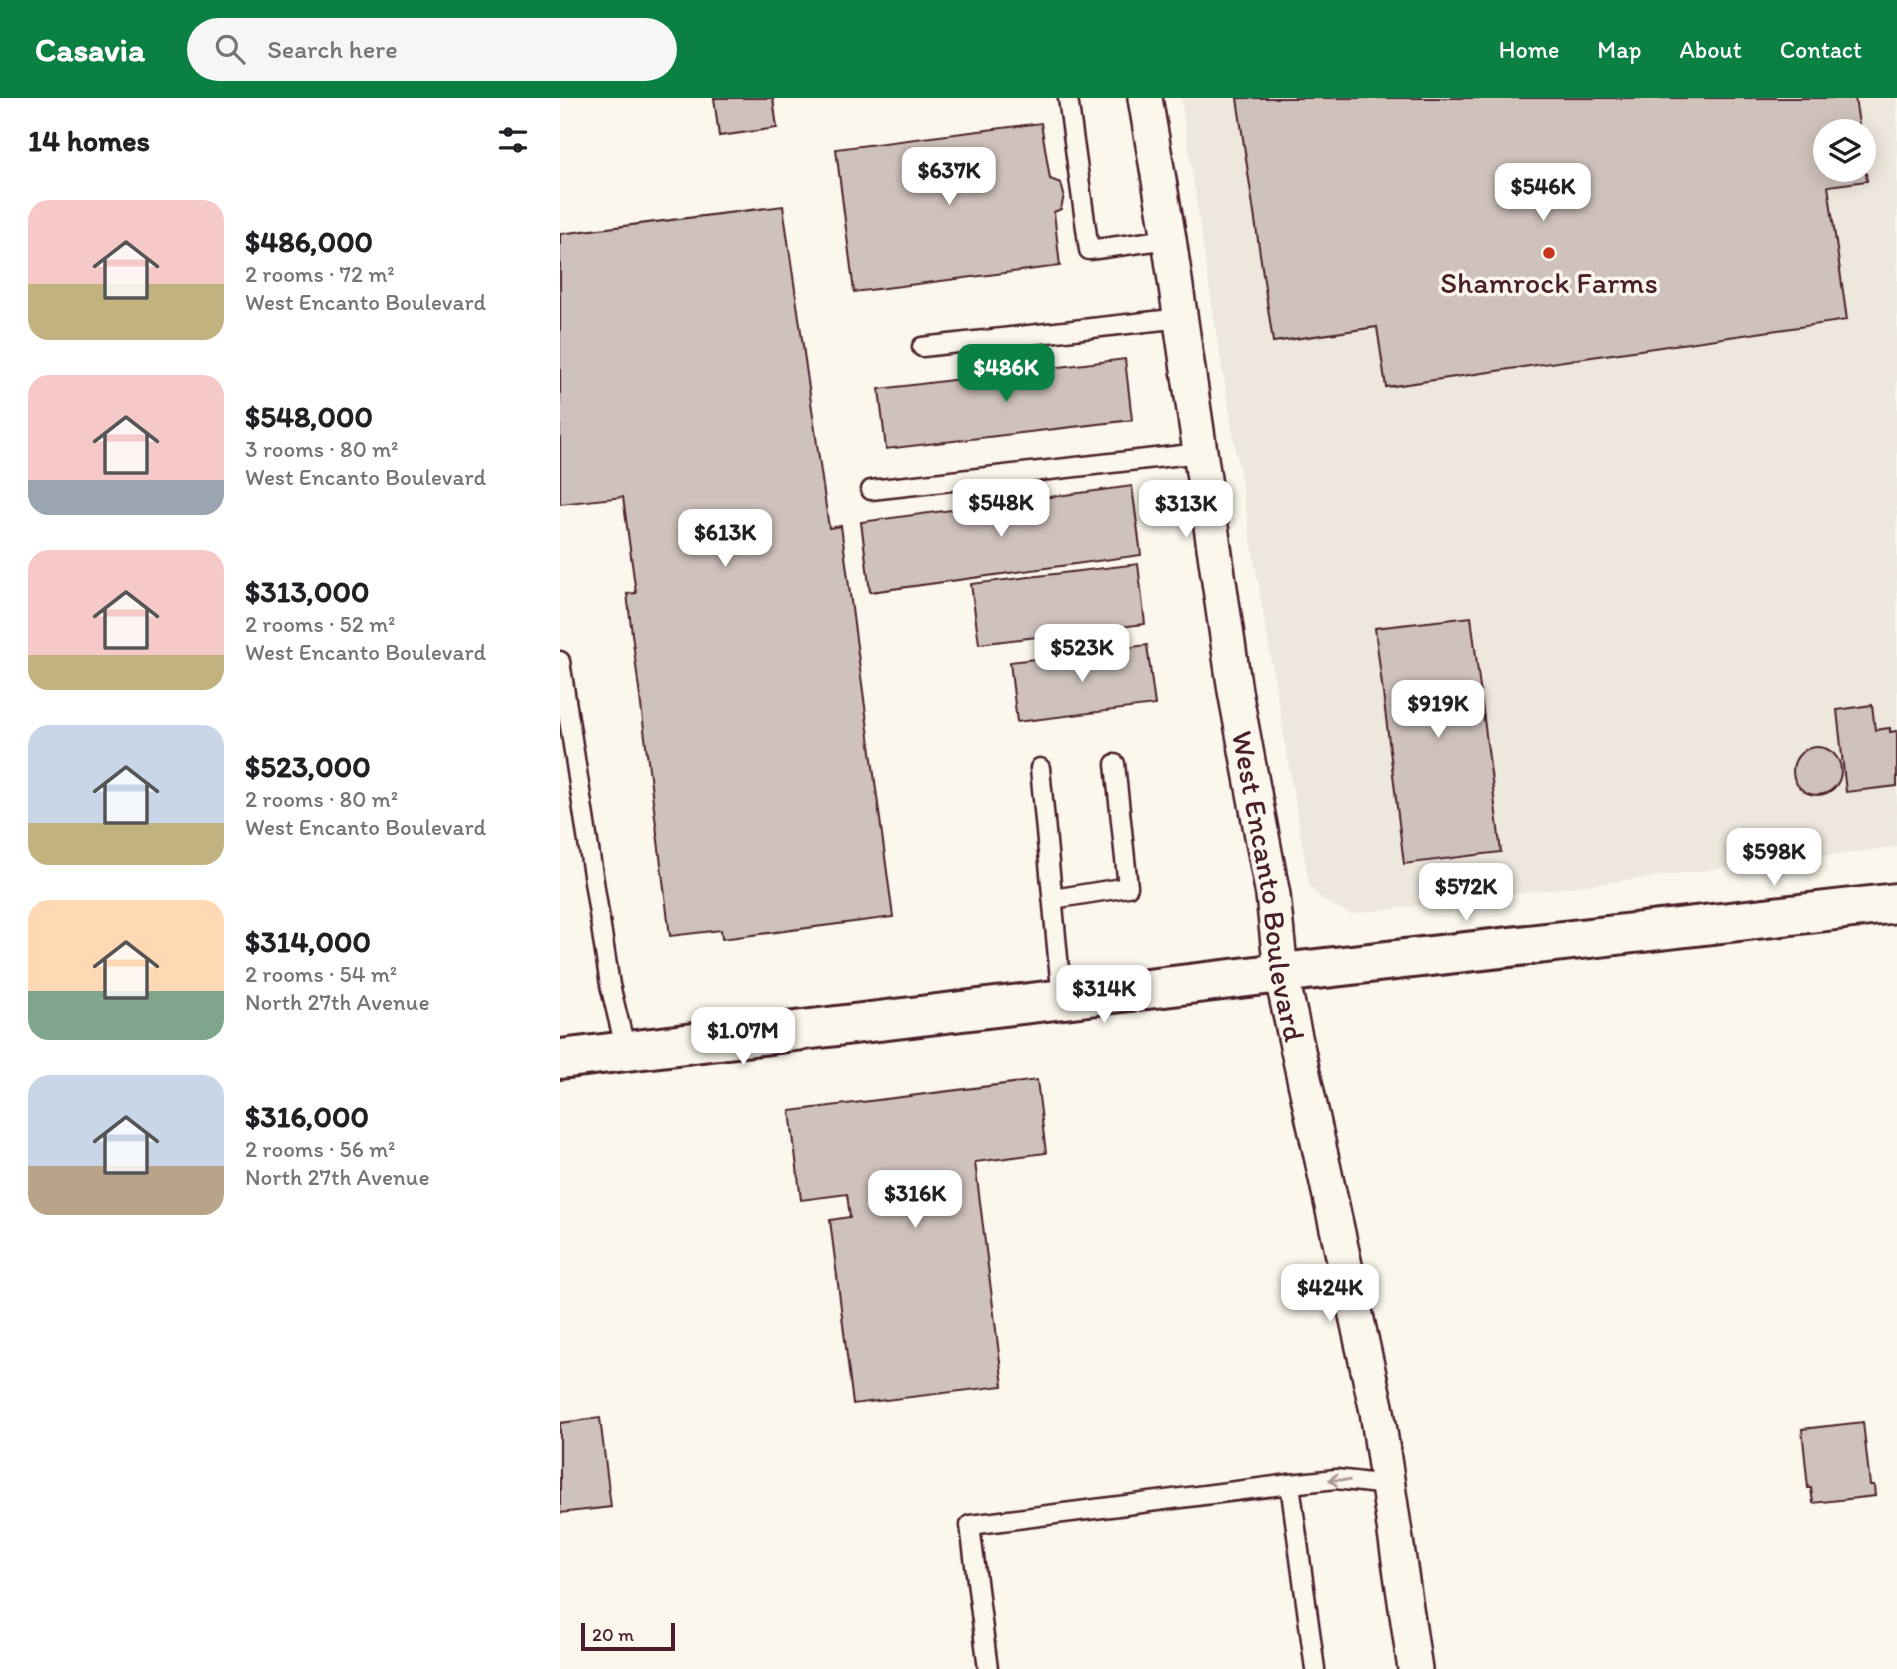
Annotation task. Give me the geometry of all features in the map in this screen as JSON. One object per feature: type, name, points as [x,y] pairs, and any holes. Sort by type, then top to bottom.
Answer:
[{"type":"main road","points":[[560,1059],[1281,973],[1897,904]]},
{"type":"street","name":"West Encanto Boulevard","points":[[1145,98],[1181,318],[1235,691],[1273,895],[1281,973],[1370,1376],[1415,1669]]},
{"type":"lane","points":[[1068,98],[1089,250],[1169,239]]},
{"type":"lane","points":[[922,347],[1181,318]]},
{"type":"lane","points":[[872,490],[1200,453]]},
{"type":"lane","points":[[560,661],[610,985],[626,1051]]},
{"type":"lane","points":[[1053,899],[1128,887],[1115,764]]},
{"type":"lane","points":[[1040,768],[1062,1000]]},
{"type":"lane","points":[[988,1669],[970,1524],[1336,1479],[1387,1485]]},
{"type":"lane","points":[[1290,1484],[1315,1669]]},
{"type":"shaded area","points":[[1181,98],[1897,98],[1897,847],[1350,914],[1323,900],[1309,885],[1215,326]]},
{"type":"building","points":[[714,98],[773,98],[777,128],[719,136]]},
{"type":"building","name":"Shamrock Farms","points":[[1237,98],[1855,98],[1858,119],[1813,119],[1813,182],[1859,182],[1828,186],[1847,320],[1386,387],[1377,327],[1273,342]]},
{"type":"building","points":[[1041,123],[1050,179],[1061,183],[1064,195],[1061,209],[1054,212],[1060,266],[854,292],[836,149]]},
{"type":"building","points":[[783,206],[829,528],[841,526],[893,917],[722,939],[721,930],[670,936],[627,594],[636,593],[623,497],[560,504],[560,234]]},
{"type":"building","points":[[1125,359],[1132,420],[886,449],[879,389]]},
{"type":"building","points":[[1132,486],[1141,555],[870,592],[861,522]]},
{"type":"building","points":[[1138,564],[1145,624],[979,644],[971,584]]},
{"type":"building","points":[[1471,617],[1501,852],[1404,864],[1375,628]]},
{"type":"building","points":[[1147,645],[1155,705],[1017,722],[1010,662]]},
{"type":"building","points":[[1872,705],[1875,730],[1890,728],[1890,732],[1897,731],[1897,786],[1846,792],[1837,710]]},
{"type":"building","points":[[1817,747],[1834,754],[1841,771],[1834,788],[1817,795],[1800,788],[1793,771],[1800,754]]},
{"type":"building","points":[[1037,1080],[1046,1153],[975,1162],[1003,1386],[853,1404],[830,1220],[850,1217],[847,1194],[801,1200],[790,1111]]},
{"type":"building","points":[[600,1418],[611,1507],[560,1513],[560,1423]]},
{"type":"building","points":[[1863,1422],[1870,1485],[1874,1485],[1875,1496],[1813,1503],[1811,1488],[1808,1488],[1802,1429]]},
{"type":"place","name":"Shamrock Farms","points":[[1549,253]]}]
